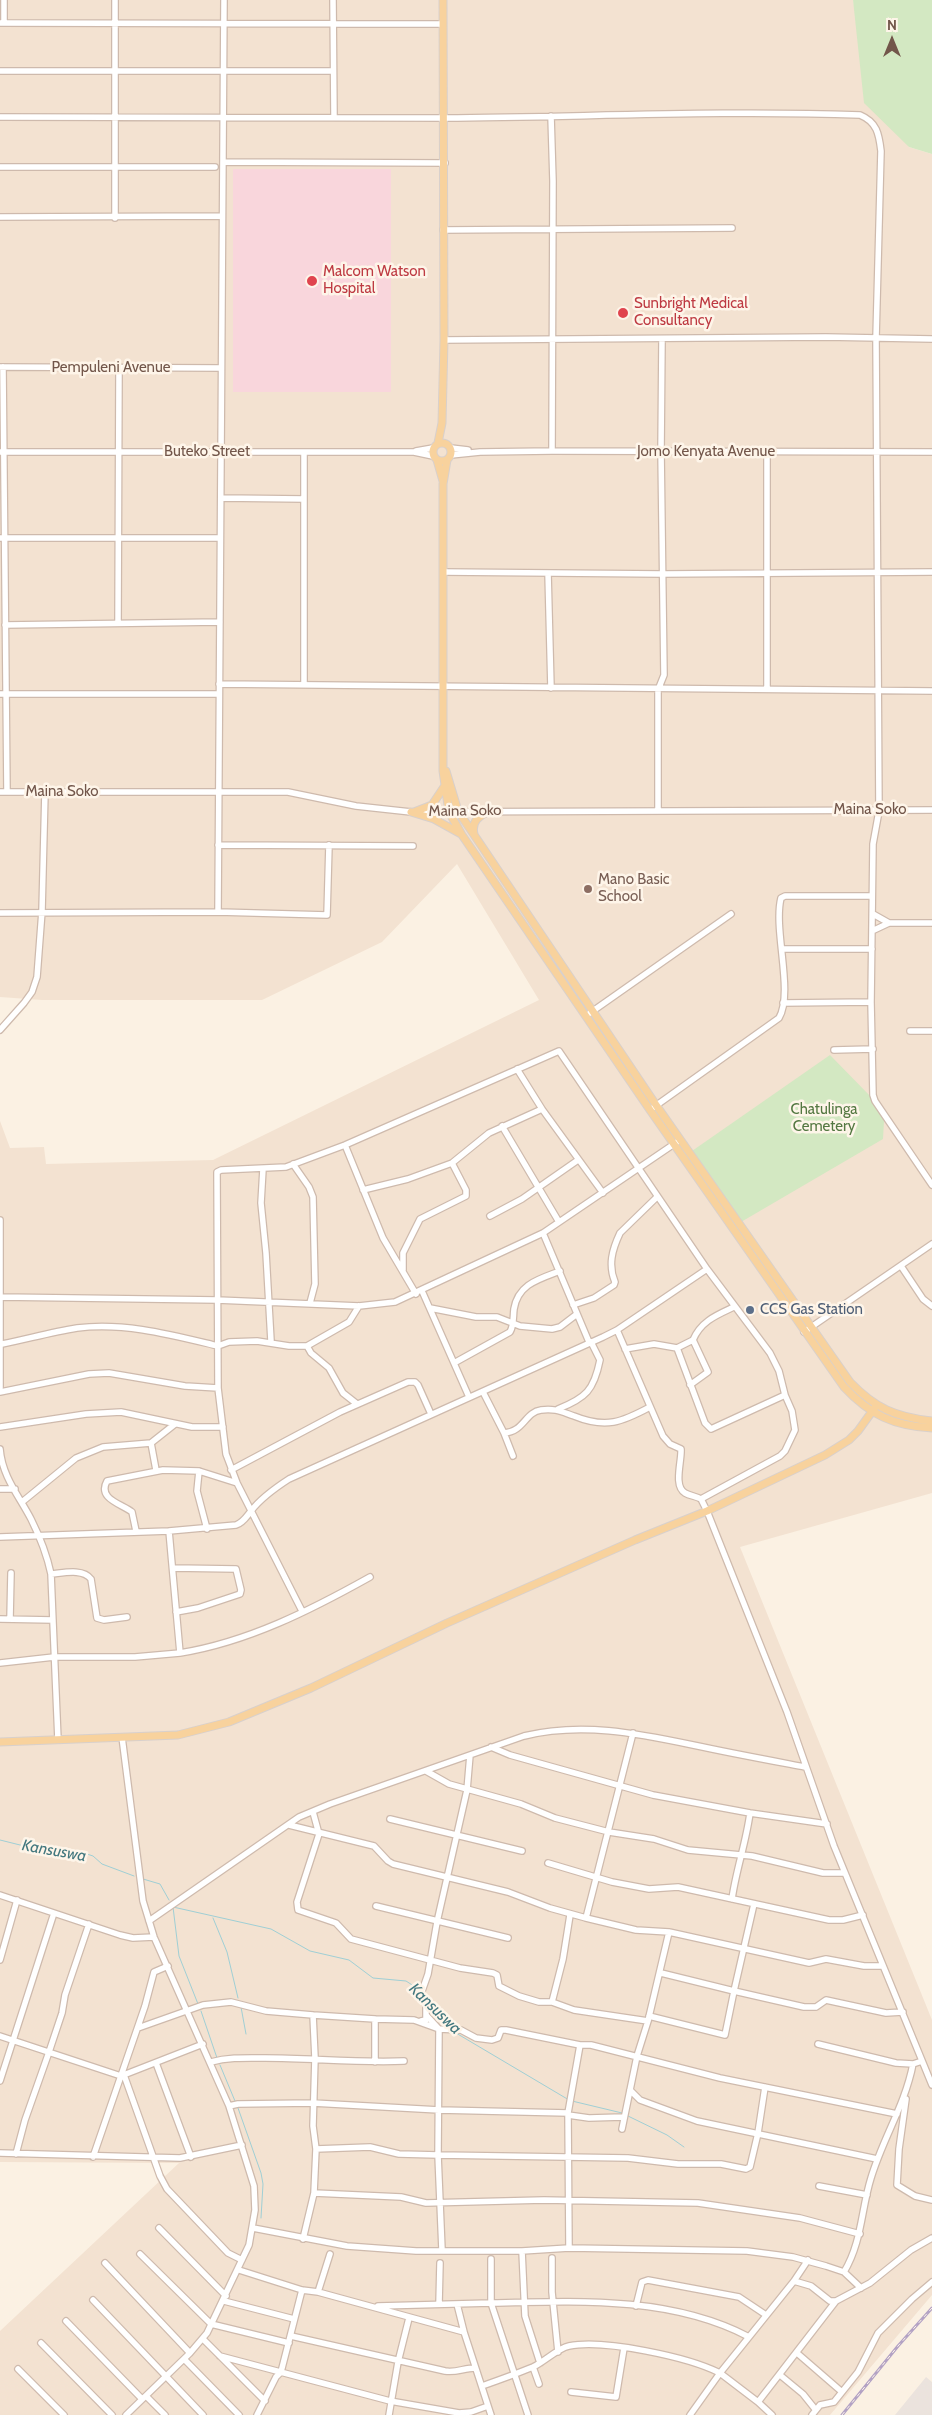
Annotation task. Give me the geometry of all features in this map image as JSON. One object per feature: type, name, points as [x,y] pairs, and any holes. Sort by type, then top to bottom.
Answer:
[{"type":"main road","points":[[443,0],[445,163],[443,230],[444,340],[442,423],[436,445],[435,458],[443,484]]},
{"type":"main road","points":[[442,423],[449,451],[443,484],[443,756],[444,786],[449,812],[462,835],[586,1016],[850,1382],[876,1406],[911,1417],[932,1421]]},
{"type":"main road","points":[[436,445],[449,451]]},
{"type":"main road","points":[[435,458],[449,451]]},
{"type":"main road","points":[[443,756],[450,789],[458,811],[593,1010],[653,1108]]},
{"type":"main road","points":[[411,812],[432,805],[444,786]]},
{"type":"main road","points":[[474,834],[475,822],[481,815],[490,811]]},
{"type":"main road","points":[[411,812],[434,819],[462,835]]},
{"type":"main road","points":[[677,1142],[804,1332],[844,1387],[872,1413],[906,1424],[932,1428]]},
{"type":"main road","points":[[0,1742],[178,1735],[228,1722],[311,1688],[447,1624],[634,1540],[708,1511],[837,1448],[858,1431],[876,1406]]},
{"type":"street","points":[[4,0],[2,24],[443,24]]},
{"type":"street","points":[[115,0],[115,218]]},
{"type":"street","points":[[218,912],[224,0]]},
{"type":"street","points":[[333,0],[334,116]]},
{"type":"street","points":[[0,71],[333,71]]},
{"type":"street","points":[[0,117],[334,116],[444,118],[629,113],[789,113],[860,115],[870,119],[879,131],[881,151],[876,338],[879,811],[873,844],[871,1002],[875,1101],[932,1185]]},
{"type":"street","points":[[551,116],[553,229],[552,451]]},
{"type":"street","points":[[223,162],[445,163]]},
{"type":"street","points":[[0,168],[215,167]]},
{"type":"street","points":[[0,217],[115,218],[222,216]]},
{"type":"street","points":[[443,230],[732,228]]},
{"type":"street","points":[[444,340],[826,336],[932,339]]},
{"type":"street","points":[[658,810],[658,690],[664,675],[661,451],[662,339]]},
{"type":"street","points":[[2,367],[5,625],[3,792]]},
{"type":"street","name":"Pempuleni Avenue","points":[[2,367],[221,368]]},
{"type":"street","points":[[118,623],[119,369]]},
{"type":"street","name":"Buteko Street","points":[[414,452],[436,445]]},
{"type":"street","name":"Jomo Kenyata Avenue","points":[[449,451],[932,452]]},
{"type":"street","name":"Buteko Street","points":[[2,452],[414,452],[435,458]]},
{"type":"street","points":[[304,452],[304,685]]},
{"type":"street","points":[[767,452],[769,572],[767,689]]},
{"type":"street","points":[[221,498],[304,499]]},
{"type":"street","points":[[3,538],[220,538]]},
{"type":"street","points":[[444,572],[662,574],[932,572]]},
{"type":"street","points":[[548,572],[550,688]]},
{"type":"street","points":[[5,625],[220,622]]},
{"type":"street","points":[[219,684],[658,690],[932,691]]},
{"type":"street","points":[[3,694],[219,694]]},
{"type":"street","name":"Maina Soko","points":[[3,792],[288,792],[356,806],[411,812],[932,810]]},
{"type":"street","points":[[1,1026],[24,1004],[32,992],[38,977],[42,912],[44,792]]},
{"type":"street","points":[[218,845],[413,846]]},
{"type":"street","points":[[0,913],[218,912],[327,915],[329,845]]},
{"type":"street","points":[[653,1108],[769,1027],[779,1018],[783,1003],[780,902],[784,896],[872,896]]},
{"type":"street","points":[[586,1016],[731,914]]},
{"type":"street","points":[[873,914],[889,923]]},
{"type":"street","points":[[872,931],[889,923],[932,923]]},
{"type":"street","points":[[782,949],[872,949]]},
{"type":"street","points":[[783,1003],[871,1002]]},
{"type":"street","points":[[910,1031],[932,1031]]},
{"type":"street","points":[[834,1050],[873,1049]]},
{"type":"street","points":[[302,1611],[237,1483],[226,1454],[218,1388],[217,1172],[220,1170],[286,1167],[345,1145],[559,1051],[637,1169],[734,1307],[770,1353],[779,1371],[785,1396],[792,1411],[795,1430],[785,1451],[701,1499]]},
{"type":"street","points":[[517,1070],[542,1110],[603,1193]]},
{"type":"street","points":[[363,1190],[408,1179],[452,1163],[480,1138],[502,1126],[542,1110]]},
{"type":"street","points":[[502,1126],[559,1222]]},
{"type":"street","points":[[0,1297],[217,1300],[359,1306],[395,1302],[543,1233],[677,1142]]},
{"type":"street","points":[[345,1145],[383,1238],[402,1272],[430,1308],[469,1397]]},
{"type":"street","points":[[490,1216],[522,1199],[578,1160]]},
{"type":"street","points":[[402,1272],[403,1253],[420,1219],[466,1196],[466,1190],[452,1163]]},
{"type":"street","points":[[293,1164],[309,1187],[313,1198],[315,1284],[310,1303]]},
{"type":"street","points":[[264,1169],[261,1203],[271,1342]]},
{"type":"street","points":[[573,1305],[594,1298],[614,1285],[611,1261],[617,1240],[620,1234],[657,1197]]},
{"type":"street","points":[[0,1220],[2,1344],[0,1390],[82,1375],[109,1373],[185,1386],[218,1388]]},
{"type":"street","points":[[504,1433],[511,1433],[523,1425],[535,1411],[558,1409],[584,1397],[594,1385],[600,1360],[576,1314],[543,1233]]},
{"type":"street","points":[[804,1332],[932,1244]]},
{"type":"street","points":[[900,1266],[923,1300],[932,1306]]},
{"type":"street","points":[[0,1536],[169,1531],[236,1525],[246,1519],[251,1511],[274,1488],[289,1479],[617,1330],[707,1269]]},
{"type":"street","points":[[454,1363],[510,1332],[516,1302],[522,1289],[560,1271]]},
{"type":"street","points":[[2,1344],[78,1328],[106,1327],[141,1329],[218,1346],[234,1341],[271,1342],[289,1346],[307,1346],[328,1336],[349,1322],[359,1306]]},
{"type":"street","points":[[625,1349],[654,1344],[677,1348],[692,1340],[697,1330],[709,1319],[734,1307]]},
{"type":"street","points":[[430,1308],[476,1317],[496,1317],[513,1324],[556,1330],[576,1314]]},
{"type":"street","points":[[617,1330],[663,1436],[670,1444],[681,1450],[679,1483],[681,1490],[701,1499],[708,1511],[787,1712],[805,1767],[845,1873],[932,2085]]},
{"type":"street","points":[[690,1385],[708,1372],[692,1340]]},
{"type":"street","points":[[307,1346],[311,1353],[330,1368],[343,1393],[357,1404]]},
{"type":"street","points":[[677,1348],[705,1423],[711,1429],[785,1396]]},
{"type":"street","points":[[231,1470],[283,1440],[357,1404],[408,1382],[415,1382],[431,1414]]},
{"type":"street","points":[[483,1392],[504,1433],[513,1456]]},
{"type":"street","points":[[558,1409],[580,1418],[611,1424],[650,1407]]},
{"type":"street","points":[[0,1427],[107,1412],[136,1414],[175,1424],[223,1427]]},
{"type":"street","points":[[22,1502],[60,1468],[89,1451],[103,1447],[151,1443],[175,1424]]},
{"type":"street","points":[[151,1443],[156,1470]]},
{"type":"street","points":[[0,1449],[2,1466],[38,1535],[51,1574],[58,1740]]},
{"type":"street","points":[[136,1531],[132,1512],[109,1498],[105,1484],[111,1479],[133,1477],[156,1470],[199,1472],[237,1483]]},
{"type":"street","points":[[199,1472],[198,1491],[207,1529]]},
{"type":"street","points":[[0,1489],[15,1489]]},
{"type":"street","points":[[169,1531],[180,1653]]},
{"type":"street","points":[[173,1568],[236,1569],[241,1590],[240,1594],[198,1608],[176,1612]]},
{"type":"street","points":[[51,1574],[77,1572],[88,1575],[91,1579],[97,1618],[104,1620],[127,1617]]},
{"type":"street","points":[[10,1619],[11,1573]]},
{"type":"street","points":[[0,1663],[54,1657],[135,1657],[214,1648],[260,1632],[370,1577]]},
{"type":"street","points":[[0,1620],[52,1620]]},
{"type":"street","points":[[149,1922],[289,1824],[313,1812],[470,1755],[547,1730],[566,1728],[633,1733],[805,1767]]},
{"type":"street","points":[[586,1918],[598,1878],[633,1733]]},
{"type":"street","points":[[122,1737],[141,1888],[149,1922],[154,1937],[212,2062],[229,2106],[254,2186],[253,2228],[239,2270],[212,2324],[203,2339],[190,2353],[126,2415]]},
{"type":"street","points":[[491,1748],[619,1788],[679,1801],[827,1824]]},
{"type":"street","points":[[419,2022],[425,2021],[427,2016],[426,2005],[421,1994],[431,1960],[437,1922],[457,1834],[466,1790],[470,1755]]},
{"type":"street","points":[[426,1771],[449,1784],[466,1790],[520,1804],[555,1818],[609,1832],[654,1839],[688,1850],[762,1858],[823,1873],[845,1873]]},
{"type":"street","points":[[313,1812],[318,1834],[297,1902],[298,1910],[336,1923],[351,1938],[460,1968],[493,1973],[497,1976],[499,1986],[505,1990],[540,2002],[552,2002],[574,2010],[649,2019],[725,2035],[754,1904]]},
{"type":"street","points":[[732,1899],[750,1813]]},
{"type":"street","points":[[390,1819],[522,1851]]},
{"type":"street","points":[[289,1824],[318,1834],[374,1846],[393,1864],[523,1896],[570,1915],[636,1930],[669,1932],[809,1963],[826,1959],[864,1966],[883,1966]]},
{"type":"street","points":[[548,1862],[598,1878],[649,1889],[678,1887],[829,1920],[843,1920],[863,1916]]},
{"type":"street","points":[[0,1895],[127,1937],[154,1937]]},
{"type":"street","points":[[0,1960],[3,1943],[17,1900]]},
{"type":"street","points":[[376,1906],[508,1938]]},
{"type":"street","points":[[0,2081],[54,1913]]},
{"type":"street","points":[[552,2002],[563,1959],[570,1915]]},
{"type":"street","points":[[16,2154],[27,2112],[62,2013],[65,1994],[89,1924]]},
{"type":"street","points":[[622,2129],[637,2056],[661,1973],[669,1932]]},
{"type":"street","points":[[93,2157],[138,2028],[154,1970],[168,1966]]},
{"type":"street","points":[[661,1973],[804,2007],[816,2007],[826,2000],[886,2013],[903,2012]]},
{"type":"street","points":[[138,2028],[203,2005],[231,2002],[266,2011],[419,2022],[439,2029],[453,2029],[465,2032],[476,2038],[492,2040],[497,2039],[503,2029],[580,2045],[591,2045],[765,2087],[897,2114]]},
{"type":"street","points":[[303,2238],[314,2193],[316,2149],[313,2126],[315,2058],[313,2015]]},
{"type":"street","points":[[427,2016],[439,2029],[438,2155],[442,2250]]},
{"type":"street","points":[[374,2018],[375,2062]]},
{"type":"street","points":[[0,2036],[122,2075],[203,2044]]},
{"type":"street","points":[[818,2044],[896,2063],[913,2064],[922,2061]]},
{"type":"street","points":[[569,2248],[570,2157],[568,2114],[580,2045]]},
{"type":"street","points":[[212,2062],[234,2058],[315,2058],[375,2062],[404,2061]]},
{"type":"street","points":[[156,2063],[191,2157]]},
{"type":"street","points":[[913,2064],[906,2094],[899,2149],[897,2186],[912,2194],[932,2200]]},
{"type":"street","points":[[122,2075],[167,2189],[228,2253],[242,2260]]},
{"type":"street","points":[[316,2149],[370,2147],[399,2154],[628,2158],[678,2164],[721,2164],[746,2169],[750,2168],[765,2087]]},
{"type":"street","points":[[630,2090],[640,2100],[677,2115],[726,2128],[758,2133],[877,2159]]},
{"type":"street","points":[[844,2272],[856,2250],[867,2195],[877,2159],[906,2094]]},
{"type":"street","points":[[229,2106],[238,2104],[313,2103],[439,2110],[568,2114],[589,2118],[624,2114]]},
{"type":"street","points":[[0,2153],[93,2157],[191,2157],[242,2145]]},
{"type":"street","points":[[819,2186],[867,2195]]},
{"type":"street","points":[[314,2193],[401,2197],[426,2203],[698,2202],[800,2218],[860,2234]]},
{"type":"street","points":[[159,2228],[225,2298],[294,2319]]},
{"type":"street","points":[[253,2228],[347,2246],[442,2250],[522,2251],[569,2248],[747,2251],[808,2260],[844,2272],[861,2288]]},
{"type":"street","points":[[758,2402],[780,2376],[836,2301],[879,2277],[912,2250],[932,2238]]},
{"type":"street","points":[[522,2251],[524,2303],[528,2324],[540,2363]]},
{"type":"street","points":[[140,2254],[212,2324],[289,2343]]},
{"type":"street","points":[[318,2292],[330,2254]]},
{"type":"street","points":[[552,2258],[553,2303],[558,2352]]},
{"type":"street","points":[[491,2259],[492,2304],[528,2415]]},
{"type":"street","points":[[700,2415],[692,2412],[720,2373],[794,2281],[808,2260]]},
{"type":"street","points":[[439,2304],[440,2262]]},
{"type":"street","points":[[105,2263],[190,2353]]},
{"type":"street","points":[[239,2270],[302,2290],[318,2292],[373,2306],[409,2318],[448,2326],[464,2332]]},
{"type":"street","points":[[636,2306],[642,2282],[648,2280],[739,2297],[766,2315]]},
{"type":"street","points":[[794,2281],[811,2286],[830,2301],[836,2301]]},
{"type":"street","points":[[812,2415],[815,2408],[834,2402],[858,2372],[878,2333],[932,2282]]},
{"type":"street","points":[[257,2415],[280,2372],[302,2290]]},
{"type":"street","points":[[93,2300],[203,2415]]},
{"type":"street","points":[[373,2306],[606,2302],[717,2322],[749,2338]]},
{"type":"street","points":[[457,2304],[475,2368],[491,2415]]},
{"type":"street","points":[[389,2415],[390,2400],[409,2318]]},
{"type":"street","points":[[66,2321],[144,2398],[165,2415]]},
{"type":"street","points":[[291,2336],[398,2362],[453,2373],[466,2368],[475,2368]]},
{"type":"street","points":[[203,2339],[265,2401]]},
{"type":"street","points":[[41,2343],[112,2415]]},
{"type":"street","points":[[482,2386],[533,2367],[571,2346],[600,2345],[624,2348],[698,2365],[720,2373],[772,2415]]},
{"type":"street","points":[[571,2392],[616,2397],[624,2348]]},
{"type":"street","points":[[797,2353],[842,2392]]},
{"type":"street","points":[[220,2356],[390,2400],[459,2412],[470,2412],[488,2406]]},
{"type":"street","points":[[184,2358],[239,2415]]},
{"type":"street","points":[[533,2367],[539,2384]]},
{"type":"street","points":[[18,2368],[64,2415]]},
{"type":"street","points":[[780,2376],[803,2394],[815,2408]]},
{"type":"shaded area","points":[[0,0],[853,0],[855,11],[909,147],[932,154],[932,1493],[740,1547],[932,2020],[932,2295],[830,2415],[0,2415],[0,2331],[179,2163],[0,2162],[0,1121],[10,1148],[44,1147],[46,1164],[213,1160],[539,1000],[457,864],[382,942],[262,1000],[42,1000],[0,997]]},
{"type":"shaded area","name":"Malcom Watson Hospital","points":[[233,169],[391,169],[391,392],[233,392]]},
{"type":"shaded area","points":[[926,2377],[932,2382],[932,2415],[895,2415]]},
{"type":"green space","points":[[853,0],[932,0],[932,154],[909,147],[864,103]]},
{"type":"green space","name":"Chatulinga Cemetery","points":[[830,1055],[871,1097],[884,1121],[883,1139],[741,1222],[692,1151]]},
{"type":"waterway","name":"Kansuswa","points":[[0,1840],[28,1847],[39,1847],[52,1852],[81,1852],[93,1856],[102,1864],[134,1876]]},
{"type":"waterway","name":"Kansuswa","points":[[143,1879],[160,1884],[169,1900]]},
{"type":"waterway","name":"Kansuswa","points":[[198,2004],[179,1956],[173,1907],[271,1929],[310,1951],[349,1960],[373,1978],[406,1981],[420,1990]]},
{"type":"waterway","points":[[213,1918],[227,1952],[238,1998]]},
{"type":"waterway","name":"Kansuswa","points":[[425,1995],[444,2014],[452,2028]]},
{"type":"waterway","points":[[241,2007],[246,2034]]},
{"type":"waterway","points":[[201,2011],[217,2058]]},
{"type":"waterway","name":"Kansuswa","points":[[456,2033],[569,2100]]},
{"type":"waterway","points":[[220,2065],[235,2101]]},
{"type":"waterway","name":"Kansuswa","points":[[572,2101],[622,2113]]},
{"type":"waterway","points":[[238,2108],[261,2173],[263,2184],[261,2218]]},
{"type":"waterway","name":"Kansuswa","points":[[628,2116],[667,2135],[684,2147]]},
{"type":"railway","points":[[842,2415],[898,2346],[932,2308]]},
{"type":"place","name":"Malcom Watson Hospital","points":[[312,281]]},
{"type":"place","name":"Sunbright Medical Consultancy","points":[[623,313]]},
{"type":"place","name":"Mano Basic School","points":[[588,889]]},
{"type":"place","name":"CCS Gas Station","points":[[750,1310]]}]
